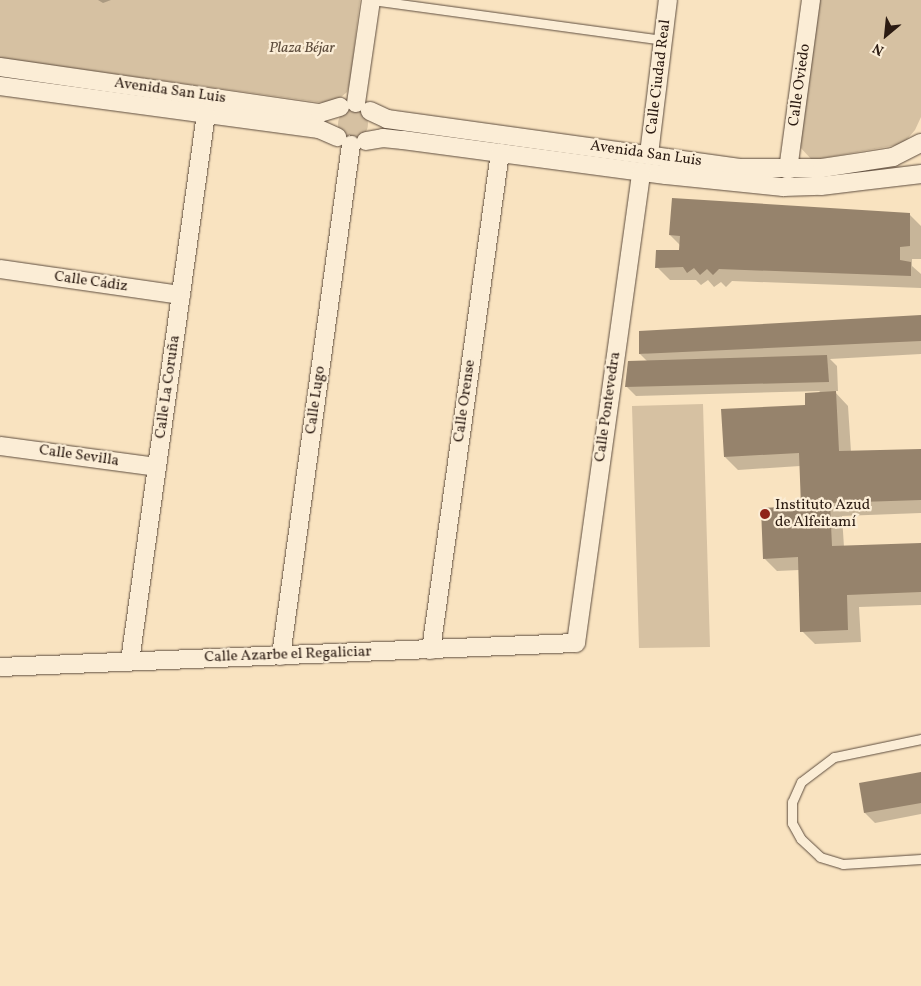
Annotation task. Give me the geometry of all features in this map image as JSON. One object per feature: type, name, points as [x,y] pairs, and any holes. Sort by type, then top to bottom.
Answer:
[{"type":"street","points":[[355,107],[374,126],[351,141],[332,122],[355,107],[371,0]]},
{"type":"street","name":"Calle Ciudad Real","points":[[649,154],[668,0]]},
{"type":"street","name":"Calle Oviedo","points":[[788,170],[811,0]]},
{"type":"street","name":"Avenida San Luis","points":[[0,67],[320,113],[355,107],[387,119],[740,168],[788,170],[822,168],[893,158],[921,143]]},
{"type":"street","name":"Avenida San Luis","points":[[0,86],[319,129],[351,141],[383,138],[641,172],[783,187],[821,186],[921,174]]},
{"type":"street","name":"Calle La Coruña","points":[[130,660],[206,114]]},
{"type":"street","name":"Calle Lugo","points":[[281,656],[351,141]]},
{"type":"street","name":"Calle Orense","points":[[431,650],[500,153]]},
{"type":"street","name":"Calle Pontevedra","points":[[576,643],[641,172]]},
{"type":"street","name":"Calle Cádiz","points":[[0,269],[181,294]]},
{"type":"street","name":"Calle Sevilla","points":[[0,446],[157,467]]},
{"type":"street","name":"Calle Azarbe el Regaliciar","points":[[0,666],[576,643]]},
{"type":"lane","points":[[371,0],[663,40]]},
{"type":"lane","points":[[921,740],[834,757],[801,782],[792,802],[792,823],[801,839],[820,857],[843,864],[921,859]]},
{"type":"green space","name":"Plaza Béjar","points":[[0,0],[360,0],[350,82],[347,92],[340,98],[325,103],[0,58]]},
{"type":"green space","points":[[820,0],[921,0],[921,117],[915,130],[903,144],[812,160],[799,146]]},
{"type":"green space","points":[[353,109],[359,110],[367,118],[367,130],[359,138],[353,139],[347,138],[339,130],[338,124],[339,118],[347,110]]},
{"type":"green space","points":[[703,404],[710,647],[639,648],[632,406]]},
{"type":"building","points":[[672,198],[910,213],[910,246],[900,247],[900,260],[911,262],[911,276],[719,269],[713,275],[707,269],[700,275],[694,268],[687,273],[683,267],[655,268],[656,250],[679,250],[680,236],[669,235]]},
{"type":"building","points":[[921,315],[921,341],[639,354],[639,331]]},
{"type":"building","points":[[827,355],[829,382],[625,387],[628,361]]},
{"type":"building","points":[[836,391],[839,451],[921,449],[921,500],[830,503],[832,546],[921,543],[921,592],[847,595],[848,630],[800,632],[798,557],[763,559],[761,508],[801,506],[799,453],[724,457],[721,409],[805,405],[805,393]]},
{"type":"building","points":[[921,772],[921,803],[864,813],[859,783]]},
{"type":"place","name":"Instituto Azud de Alfeitamí","points":[[765,514]]}]
